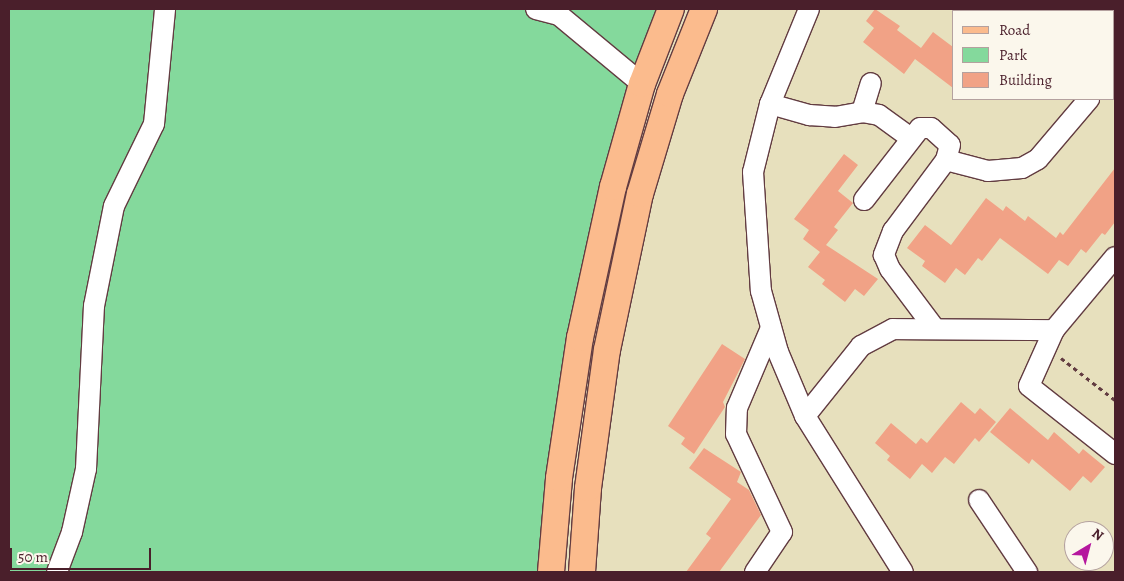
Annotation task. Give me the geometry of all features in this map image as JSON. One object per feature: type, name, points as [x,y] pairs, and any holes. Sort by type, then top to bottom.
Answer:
[{"type":"main road","points":[[551,572],[559,478],[580,338],[613,187],[642,84],[671,9]]},
{"type":"main road","points":[[582,572],[588,488],[607,350],[636,213],[670,94],[704,9]]},
{"type":"street","points":[[57,572],[72,532],[86,469],[94,306],[114,206],[154,124],[165,9]]},
{"type":"street","points":[[536,9],[561,12],[642,84]]},
{"type":"street","points":[[809,9],[770,104],[753,172],[757,255],[761,291],[771,328],[805,416],[902,572]]},
{"type":"street","points":[[862,112],[871,83]]},
{"type":"street","points":[[946,160],[988,171],[1006,172],[1022,168],[1038,159],[1088,100]]},
{"type":"street","points":[[770,104],[809,116],[835,117],[862,112],[879,115],[911,138]]},
{"type":"street","points":[[864,200],[920,128],[931,128],[950,146],[946,160],[893,231],[886,243],[884,255],[890,269],[935,329]]},
{"type":"street","points":[[1115,256],[1050,339],[1029,386],[1115,454]]},
{"type":"street","points":[[755,572],[782,532],[736,434],[738,408],[771,328]]},
{"type":"street","points":[[805,416],[861,346],[893,328],[935,329],[1050,339]]},
{"type":"street","points":[[979,500],[1027,572]]},
{"type":"path","points":[[1050,339],[1115,400]]},
{"type":"green space","points":[[9,9],[662,9],[562,401],[538,572],[9,572]]},
{"type":"building","points":[[875,9],[900,26],[897,30],[921,48],[933,32],[952,46],[952,87],[915,59],[904,74],[863,42],[874,28],[866,21]]},
{"type":"building","points":[[844,154],[858,165],[838,191],[853,203],[834,227],[838,230],[826,245],[878,279],[864,296],[855,289],[845,302],[822,284],[825,280],[808,267],[820,252],[803,239],[809,230],[794,219]]},
{"type":"building","points":[[1115,168],[1115,222],[1105,235],[1102,233],[1086,253],[1081,249],[1068,266],[1059,260],[1048,274],[1000,238],[982,261],[978,258],[965,275],[956,268],[945,283],[922,266],[925,261],[907,248],[925,225],[951,245],[986,198],[1003,211],[1006,206],[1025,221],[1028,216],[1056,238],[1060,232],[1063,235]]},
{"type":"building","points":[[722,344],[745,359],[723,402],[725,407],[694,454],[681,444],[685,438],[668,426]]},
{"type":"building","points":[[961,402],[975,414],[980,408],[996,422],[979,442],[975,438],[954,464],[945,457],[932,473],[922,464],[910,479],[887,460],[890,456],[875,443],[891,423],[916,444],[921,438],[927,443]]},
{"type":"building","points":[[1010,408],[1048,440],[1054,432],[1079,454],[1083,449],[1105,467],[1091,483],[1083,476],[1070,491],[1032,459],[1029,464],[990,432]]},
{"type":"building","points":[[704,448],[741,472],[737,482],[749,490],[761,515],[719,572],[686,572],[711,538],[706,534],[731,499],[689,468]]}]
